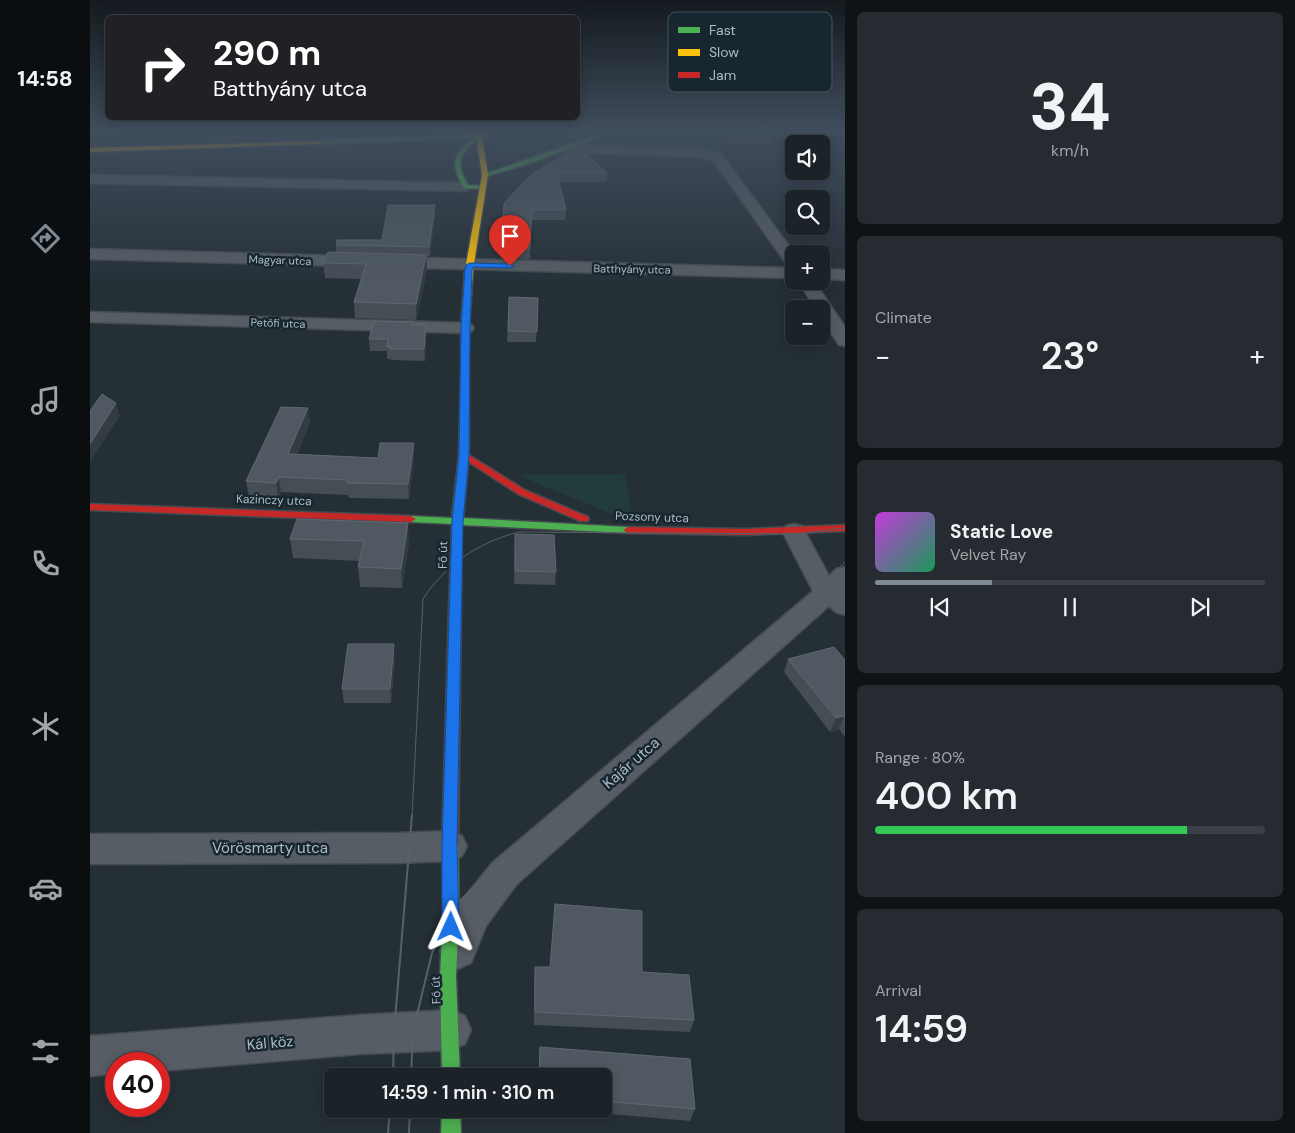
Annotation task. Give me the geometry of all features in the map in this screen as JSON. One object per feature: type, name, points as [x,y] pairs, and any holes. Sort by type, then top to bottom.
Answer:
[{"type":"street","points":[[272,183],[482,187]]},
{"type":"street","points":[[463,183],[466,187]]},
{"type":"street","name":"Fő út","points":[[451,1068],[448,977],[451,910],[450,846],[457,521],[464,455],[466,328],[470,265],[483,183]]},
{"type":"street","points":[[736,183],[785,251]]},
{"type":"street","name":"Magyar utca","points":[[90,254],[470,265]]},
{"type":"street","name":"Batthyány utca","points":[[470,265],[785,273]]},
{"type":"street","points":[[830,274],[845,275]]},
{"type":"street","points":[[812,290],[845,341]]},
{"type":"street","name":"Petőfi utca","points":[[90,317],[466,328]]},
{"type":"street","points":[[464,455],[496,480],[528,497],[561,512],[614,529]]},
{"type":"street","name":"Kazinczy utca","points":[[90,507],[457,521]]},
{"type":"street","name":"Pozsony utca","points":[[457,521],[680,532],[794,531],[845,528]]},
{"type":"street","points":[[794,531],[822,584],[840,590]]},
{"type":"street","name":"Kajár utca","points":[[448,977],[472,916],[504,874],[840,590]]},
{"type":"street","name":"Vörösmarty utca","points":[[90,849],[398,848],[450,846]]},
{"type":"street","name":"Kál köz","points":[[90,1056],[154,1053],[386,1032],[451,1030]]},
{"type":"street","points":[[451,1118],[451,1133]]},
{"type":"green space","points":[[625,474],[633,519],[626,520],[517,475]]},
{"type":"building","points":[[523,183],[559,183],[566,210],[532,210],[530,249],[501,248],[504,203]]},
{"type":"building","points":[[388,205],[435,205],[429,247],[336,245],[337,240],[382,240]]},
{"type":"building","points":[[328,252],[426,255],[416,304],[354,302],[366,264],[323,263]]},
{"type":"building","points":[[509,297],[538,298],[537,332],[508,331]]},
{"type":"building","points":[[374,321],[413,322],[412,325],[426,325],[424,349],[390,349],[391,347],[387,347],[388,339],[369,339]]},
{"type":"building","points":[[102,394],[116,403],[90,444],[90,411]]},
{"type":"building","points":[[281,407],[308,408],[288,454],[378,458],[380,443],[414,443],[408,484],[347,483],[348,480],[279,477],[276,483],[246,481]]},
{"type":"building","points":[[297,519],[408,523],[401,569],[358,567],[364,541],[290,539]]},
{"type":"building","points":[[515,534],[554,535],[556,572],[515,571]]},
{"type":"building","points":[[348,644],[394,644],[390,689],[342,689]]},
{"type":"building","points":[[834,647],[845,660],[845,716],[836,718],[788,659]]},
{"type":"building","points":[[555,904],[642,911],[642,972],[689,975],[694,1020],[535,1012],[535,967],[550,967]]},
{"type":"building","points":[[540,1047],[690,1059],[695,1109],[612,1102],[612,1068],[539,1068]]},
{"type":"tram line","points":[[412,817],[423,599],[442,575],[464,556],[490,542],[518,532],[796,534],[845,528]]},
{"type":"tram line","points":[[555,817],[805,602],[845,562]]},
{"type":"tram line","points":[[393,1068],[394,1032],[412,815]]},
{"type":"tram line","points":[[411,1068],[413,1031],[432,953],[451,910],[479,882],[557,815]]},
{"type":"tram line","points":[[388,1133],[389,1118]]},
{"type":"tram line","points":[[409,1133],[410,1118]]},
{"type":"traffic: fast","points":[[463,183],[466,187],[482,187]]},
{"type":"traffic: fast","points":[[455,608],[457,521],[464,455],[465,374]]},
{"type":"traffic: fast","points":[[411,519],[628,530]]},
{"type":"traffic: fast","points":[[450,845],[451,910],[448,977],[451,1068]]},
{"type":"traffic: fast","points":[[451,1118],[451,1133]]},
{"type":"traffic: slow","points":[[465,374],[465,328],[469,270],[484,183]]},
{"type":"traffic: jam","points":[[464,455],[492,475],[521,492],[552,507],[584,519]]},
{"type":"traffic: jam","points":[[90,507],[411,519]]},
{"type":"traffic: jam","points":[[628,530],[745,532],[845,528]]},
{"type":"traffic: jam","points":[[450,845],[455,608]]},
{"type":"route","points":[[451,927],[450,846],[457,521],[464,455],[469,270],[470,265],[510,266]]}]
